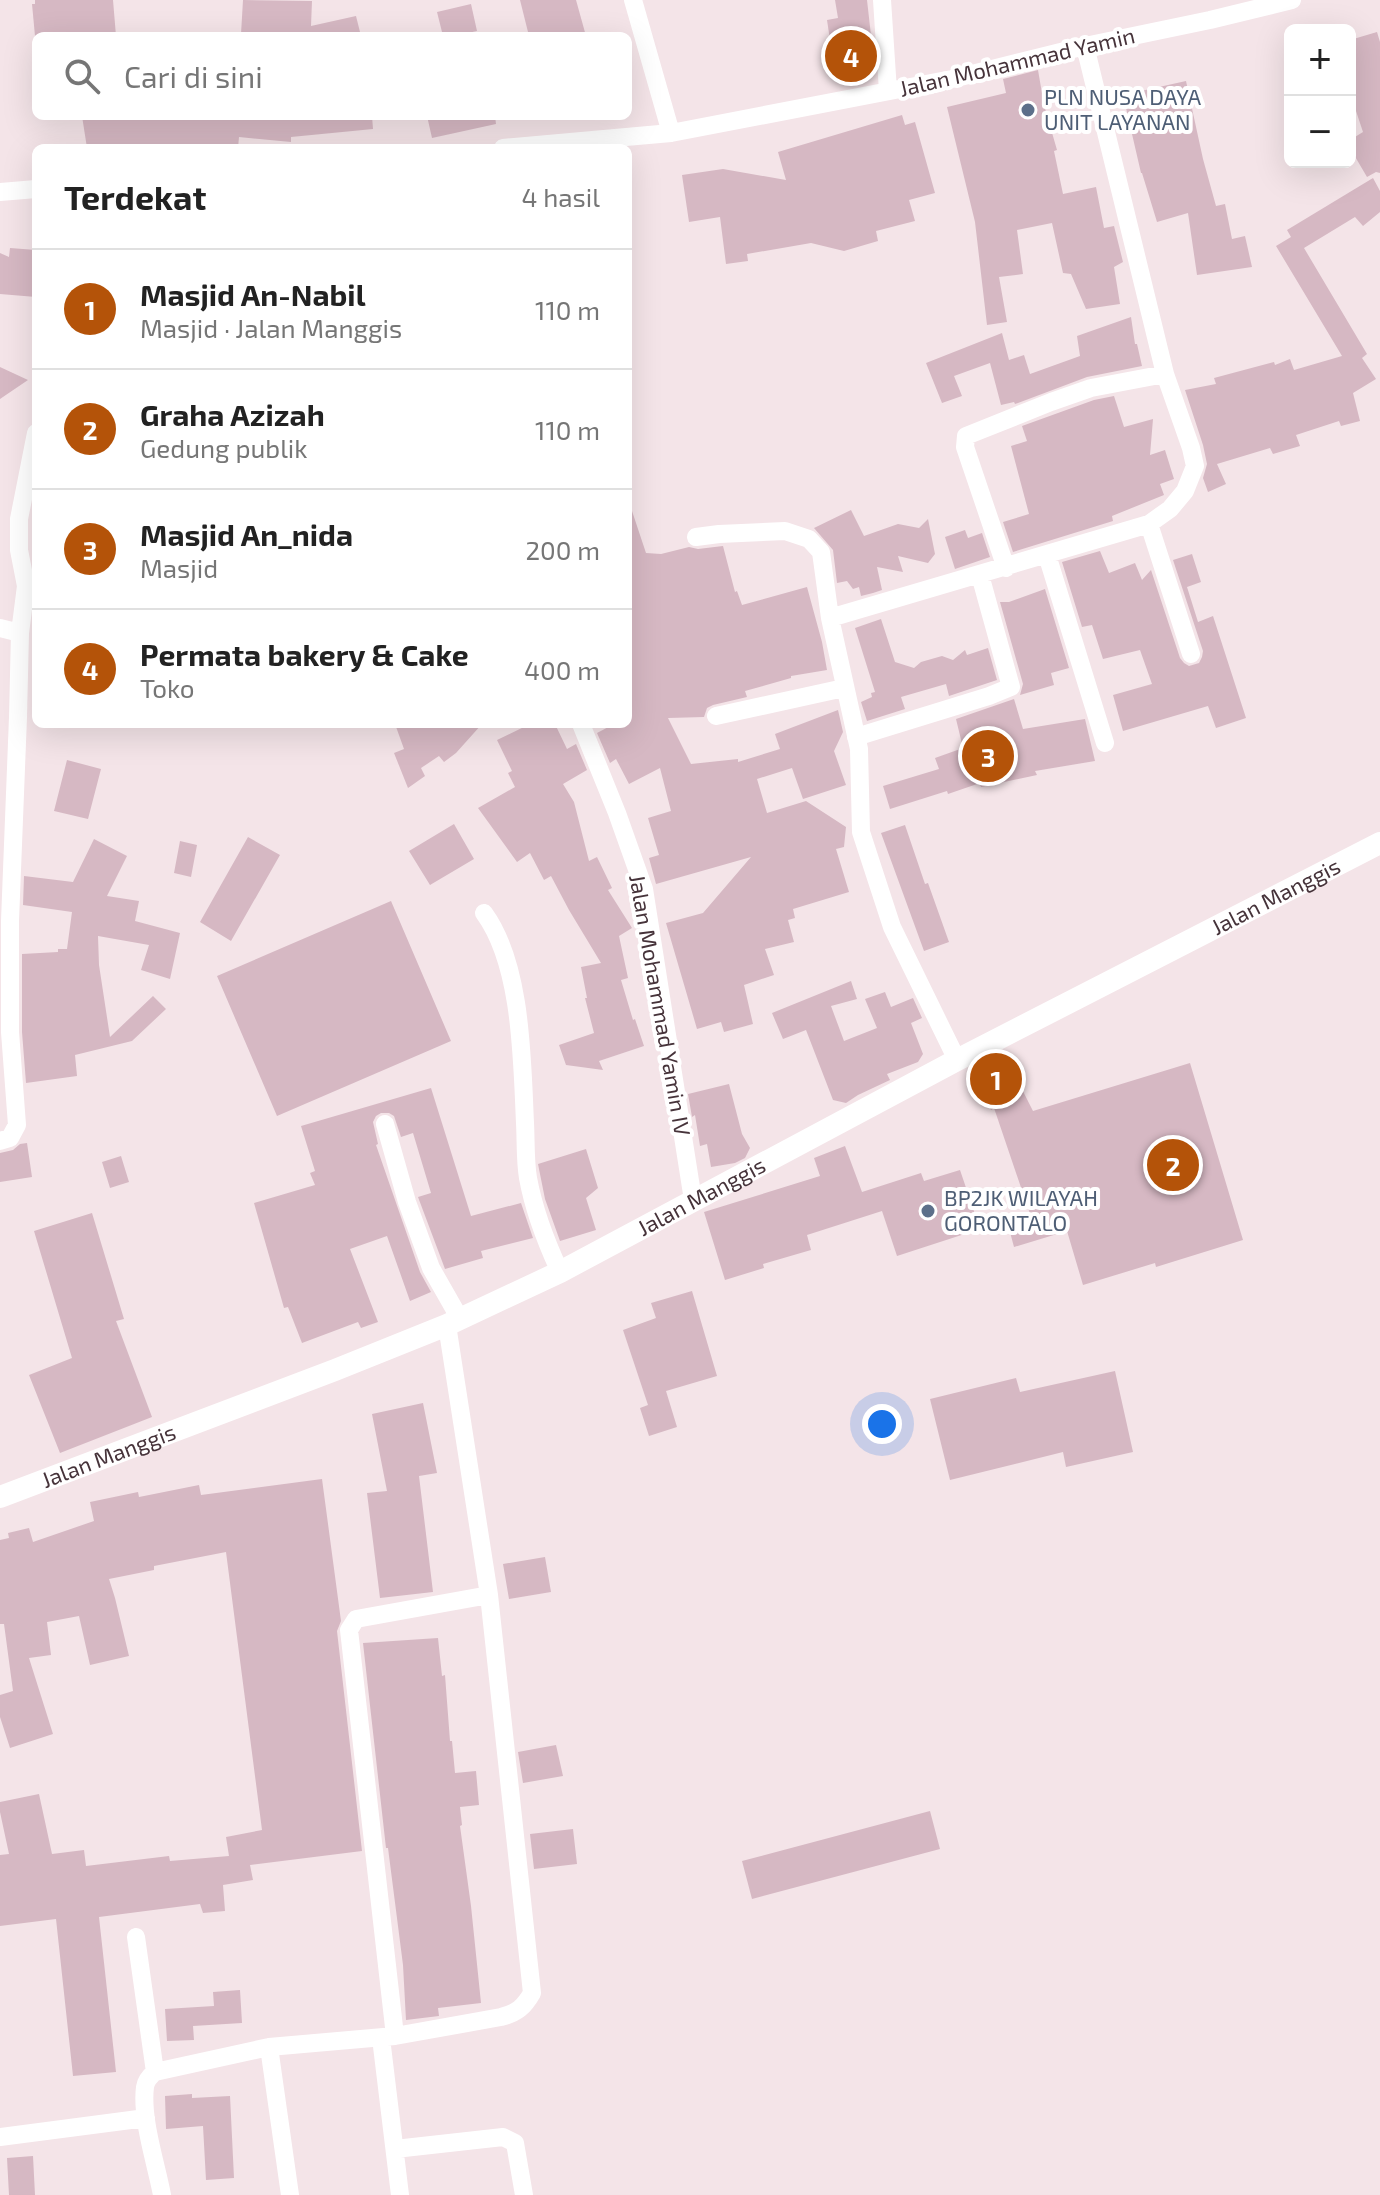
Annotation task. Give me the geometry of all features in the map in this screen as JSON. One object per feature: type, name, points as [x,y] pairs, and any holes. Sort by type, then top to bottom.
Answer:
[{"type":"street","points":[[633,0],[671,133]]},
{"type":"street","points":[[882,0],[888,91]]},
{"type":"street","points":[[1207,0],[1210,20]]},
{"type":"street","name":"Jalan Mohammad Yamin","points":[[548,144],[671,133],[952,79],[1292,0]]},
{"type":"street","points":[[830,618],[1149,524],[1170,509],[1185,491],[1195,466],[1165,374],[1085,46]]},
{"type":"street","points":[[0,192],[32,189]]},
{"type":"street","points":[[1006,568],[965,447],[966,436],[1091,388],[1165,374]]},
{"type":"street","points":[[0,1141],[10,1138],[17,1125],[10,1032],[9,716],[26,586],[19,550],[19,519],[32,453]]},
{"type":"street","points":[[1149,524],[1191,654]]},
{"type":"street","points":[[696,537],[785,531],[809,539],[821,552],[830,618],[859,749],[861,832],[892,927],[957,1060]]},
{"type":"street","points":[[1047,555],[1105,743]]},
{"type":"street","points":[[856,737],[1011,687],[980,575]]},
{"type":"street","points":[[0,628],[20,633]]},
{"type":"street","points":[[716,716],[844,688]]},
{"type":"street","name":"Jalan Mohammad Yamin IV","points":[[583,728],[644,889],[693,1200]]},
{"type":"street","name":"Jalan Manggis","points":[[0,1497],[335,1370],[453,1322],[560,1272],[957,1060],[1380,843]]},
{"type":"street","points":[[484,913],[503,946],[513,988],[522,1060],[528,1178],[541,1226],[560,1272]]},
{"type":"street","points":[[162,2195],[146,2118],[145,2085],[155,2072],[269,2047],[388,2037],[516,2013],[532,1993],[489,1595],[453,1322],[407,1202],[385,1124]]},
{"type":"street","points":[[400,2195],[349,1630],[356,1619],[489,1595]]},
{"type":"street","points":[[136,1937],[155,2072]]},
{"type":"street","points":[[269,2047],[290,2195]]},
{"type":"street","points":[[0,2137],[146,2118]]},
{"type":"street","points":[[395,2149],[503,2137],[515,2143],[524,2195]]},
{"type":"building","points":[[35,0],[113,0],[116,32],[35,32],[32,4]]},
{"type":"building","points":[[243,0],[312,1],[311,26],[356,16],[360,32],[241,32]]},
{"type":"building","points":[[520,0],[576,0],[585,32],[528,32]]},
{"type":"building","points":[[835,0],[867,0],[875,71],[831,78],[825,40],[830,40],[827,20],[838,18]]},
{"type":"building","points":[[471,4],[477,31],[442,32],[437,12]]},
{"type":"building","points":[[1377,32],[1380,42],[1380,173],[1367,177],[1356,158],[1356,136],[1363,132],[1356,111],[1356,38]]},
{"type":"building","points":[[1038,70],[1057,150],[1054,151],[1063,194],[1096,187],[1104,228],[1114,226],[1123,262],[1114,267],[1120,304],[1086,309],[1071,274],[1063,273],[1052,223],[1017,230],[1023,274],[999,277],[1007,322],[987,325],[975,222],[947,107],[1006,93],[1003,79]]},
{"type":"building","points":[[1186,81],[1216,206],[1225,204],[1232,239],[1245,236],[1252,267],[1197,275],[1188,213],[1157,222],[1141,173],[1123,95]]},
{"type":"building","points":[[902,115],[905,125],[915,122],[935,193],[909,200],[915,221],[876,231],[878,241],[844,251],[811,243],[747,254],[748,261],[726,264],[720,217],[689,222],[682,175],[723,169],[786,180],[778,152]]},
{"type":"building","points":[[83,120],[372,120],[373,129],[291,137],[291,142],[239,137],[238,144],[86,144]]},
{"type":"building","points":[[428,120],[496,120],[496,124],[432,138]]},
{"type":"building","points":[[1373,178],[1380,191],[1380,212],[1363,226],[1355,217],[1304,248],[1367,354],[1362,358],[1376,379],[1353,393],[1360,421],[1341,426],[1339,421],[1296,435],[1300,446],[1273,454],[1270,448],[1217,464],[1226,484],[1208,492],[1203,478],[1207,464],[1203,445],[1185,390],[1216,384],[1214,378],[1274,362],[1275,365],[1290,359],[1294,370],[1342,356],[1276,246],[1291,237],[1287,230]]},
{"type":"building","points":[[10,248],[32,250],[32,297],[0,294],[0,253],[9,257]]},
{"type":"building","points":[[1131,317],[1142,366],[1087,377],[1015,404],[1001,405],[990,363],[954,376],[962,396],[942,403],[926,363],[1002,333],[1009,360],[1024,355],[1030,374],[1080,356],[1077,336]]},
{"type":"building","points":[[0,367],[28,380],[0,399]]},
{"type":"building","points":[[1114,396],[1124,427],[1153,419],[1150,455],[1165,450],[1174,479],[1160,484],[1164,495],[1112,516],[1113,521],[1013,552],[1003,522],[1029,514],[1011,446],[1027,441],[1022,426]]},
{"type":"building","points":[[851,510],[864,536],[898,524],[919,528],[928,519],[935,554],[928,563],[898,556],[903,572],[877,567],[882,590],[861,596],[859,587],[853,589],[847,581],[837,583],[833,550],[814,528]]},
{"type":"building","points":[[632,511],[646,553],[723,546],[735,592],[742,605],[807,587],[827,670],[791,676],[745,691],[747,697],[713,705],[707,708],[704,717],[668,718],[691,764],[738,759],[738,762],[780,749],[775,734],[838,710],[843,732],[834,751],[846,785],[803,799],[792,768],[757,779],[767,813],[806,801],[846,827],[844,847],[836,849],[849,892],[793,909],[795,918],[788,920],[794,942],[765,949],[774,975],[744,985],[753,1024],[724,1032],[721,1022],[697,1029],[666,923],[703,913],[751,857],[656,884],[649,858],[659,855],[648,818],[671,811],[660,768],[629,784],[616,759],[610,763],[597,733],[606,728],[632,728]]},
{"type":"building","points":[[965,530],[968,538],[982,533],[990,557],[955,569],[945,537]]},
{"type":"building","points":[[1100,551],[1109,573],[1135,563],[1142,580],[1151,570],[1180,658],[1189,666],[1199,663],[1203,651],[1173,560],[1192,554],[1201,582],[1187,587],[1198,622],[1213,616],[1246,718],[1216,728],[1208,706],[1123,731],[1113,695],[1152,684],[1140,650],[1103,659],[1092,625],[1082,627],[1062,562]]},
{"type":"building","points":[[1045,589],[1069,668],[1051,673],[1054,685],[1020,695],[1023,684],[1000,602],[1009,602]]},
{"type":"building","points":[[881,619],[895,662],[914,668],[921,662],[942,656],[953,660],[965,650],[967,655],[988,648],[997,680],[949,696],[946,684],[901,697],[905,709],[867,721],[861,702],[875,692],[855,628]]},
{"type":"building","points":[[1014,699],[1023,729],[1085,719],[1095,761],[1035,771],[1037,775],[981,787],[980,783],[890,809],[883,786],[939,769],[935,758],[963,748],[956,719]]},
{"type":"building","points":[[396,728],[478,728],[444,762],[439,756],[421,768],[425,776],[408,788],[394,753],[404,749]]},
{"type":"building","points":[[522,728],[557,728],[567,749],[576,744],[587,770],[563,784],[574,802],[589,861],[597,857],[612,888],[608,890],[632,928],[619,936],[628,978],[621,980],[644,1046],[599,1061],[603,1070],[566,1065],[559,1045],[594,1033],[581,967],[601,963],[551,876],[544,880],[530,853],[517,862],[478,808],[515,787],[508,773],[512,771],[497,740]]},
{"type":"building","points":[[67,760],[101,769],[88,819],[54,811]]},
{"type":"building","points":[[454,824],[474,859],[430,885],[409,851]]},
{"type":"building","points":[[905,825],[949,942],[924,951],[881,833]]},
{"type":"building","points":[[248,837],[280,855],[231,941],[200,922]]},
{"type":"building","points":[[94,839],[127,856],[107,896],[139,901],[135,921],[180,933],[170,979],[141,970],[149,945],[98,936],[99,965],[110,1037],[153,996],[166,1009],[132,1041],[75,1055],[77,1076],[26,1083],[22,1032],[22,954],[67,949],[72,912],[23,905],[24,876],[73,882]]},
{"type":"building","points":[[180,841],[197,845],[191,877],[174,873]]},
{"type":"building","points":[[391,901],[451,1041],[277,1116],[217,976]]},
{"type":"building","points":[[851,981],[857,999],[831,1006],[844,1041],[877,1028],[865,999],[885,992],[891,1007],[913,998],[922,1018],[911,1023],[923,1054],[918,1062],[887,1074],[890,1080],[846,1103],[833,1100],[806,1030],[783,1039],[772,1013]]},
{"type":"building","points":[[1003,1052],[1033,1111],[1190,1063],[1243,1240],[1156,1267],[1155,1263],[1083,1285],[1067,1231],[1014,1247],[1007,1221],[1030,1214],[994,1108],[991,1110],[971,1069]]},
{"type":"building","points":[[729,1084],[742,1134],[750,1148],[745,1158],[735,1163],[711,1167],[707,1144],[700,1146],[688,1094]]},
{"type":"building","points":[[431,1088],[471,1216],[521,1203],[533,1238],[481,1251],[483,1258],[445,1269],[418,1197],[431,1193],[413,1133],[401,1137],[394,1116],[381,1113],[373,1122],[376,1145],[420,1272],[431,1292],[410,1301],[387,1236],[350,1249],[378,1322],[361,1328],[358,1322],[302,1343],[288,1307],[284,1308],[254,1203],[315,1185],[310,1173],[315,1171],[301,1126]]},
{"type":"building","points":[[27,1143],[32,1177],[0,1182],[0,1153]]},
{"type":"building","points":[[845,1146],[862,1192],[921,1173],[924,1181],[960,1170],[980,1229],[897,1256],[882,1211],[807,1235],[811,1250],[763,1264],[764,1268],[725,1280],[704,1212],[820,1176],[814,1158]]},
{"type":"building","points":[[586,1149],[598,1188],[586,1198],[596,1230],[560,1241],[545,1199],[538,1164]]},
{"type":"building","points":[[121,1156],[129,1182],[110,1188],[102,1162]]},
{"type":"building","points":[[92,1213],[124,1319],[116,1321],[152,1417],[60,1453],[29,1375],[72,1358],[34,1231]]},
{"type":"building","points":[[692,1291],[717,1376],[666,1391],[677,1427],[649,1436],[640,1408],[648,1405],[623,1330],[656,1318],[651,1303]]},
{"type":"building","points":[[1115,1371],[1133,1452],[1066,1467],[1063,1452],[950,1480],[930,1399],[1016,1378],[1020,1392]]},
{"type":"building","points":[[423,1403],[437,1473],[419,1476],[433,1592],[380,1598],[367,1493],[387,1491],[372,1414]]},
{"type":"building","points":[[322,1479],[341,1621],[337,1631],[362,1851],[250,1865],[253,1880],[223,1885],[225,1911],[203,1913],[200,1904],[99,1917],[116,2072],[73,2076],[56,1919],[0,1926],[0,1855],[9,1854],[0,1802],[39,1794],[52,1854],[84,1850],[86,1866],[169,1856],[170,1861],[229,1856],[226,1837],[262,1830],[226,1552],[154,1566],[154,1570],[109,1579],[129,1656],[90,1665],[79,1616],[47,1622],[51,1655],[29,1658],[53,1734],[10,1748],[0,1717],[0,1695],[13,1691],[4,1624],[0,1624],[0,1540],[9,1538],[8,1533],[29,1528],[33,1542],[94,1521],[90,1502],[138,1492],[139,1497],[199,1485],[201,1495]]},
{"type":"building","points":[[545,1557],[551,1592],[509,1599],[503,1564]]},
{"type":"building","points":[[438,1638],[455,1773],[476,1771],[479,1805],[460,1807],[460,1826],[481,2003],[438,2008],[439,2016],[406,2020],[403,1965],[386,1848],[363,1643]]},
{"type":"building","points":[[556,1745],[563,1776],[523,1783],[518,1752]]},
{"type":"building","points":[[930,1811],[940,1849],[752,1899],[742,1861]]},
{"type":"building","points":[[573,1829],[577,1864],[534,1869],[530,1834]]},
{"type":"building","points":[[240,1990],[242,2023],[193,2026],[194,2040],[167,2041],[165,2009],[214,2006],[213,1992]]},
{"type":"building","points":[[192,2094],[192,2098],[230,2096],[234,2178],[206,2180],[203,2126],[166,2129],[165,2096]]},
{"type":"building","points":[[33,2156],[35,2195],[9,2195],[7,2158]]},
{"type":"place","name":"Permata bakery & Cake","points":[[851,56]]},
{"type":"place","name":"PLN NUSA DAYA UNIT LAYANAN","points":[[1028,110]]},
{"type":"place","name":"Masjid An_nida","points":[[988,756]]},
{"type":"place","name":"Masjid An-Nabil","points":[[996,1079]]},
{"type":"place","name":"Graha Azizah","points":[[1173,1165]]},
{"type":"place","name":"BP2JK WILAYAH GORONTALO","points":[[928,1211]]}]
